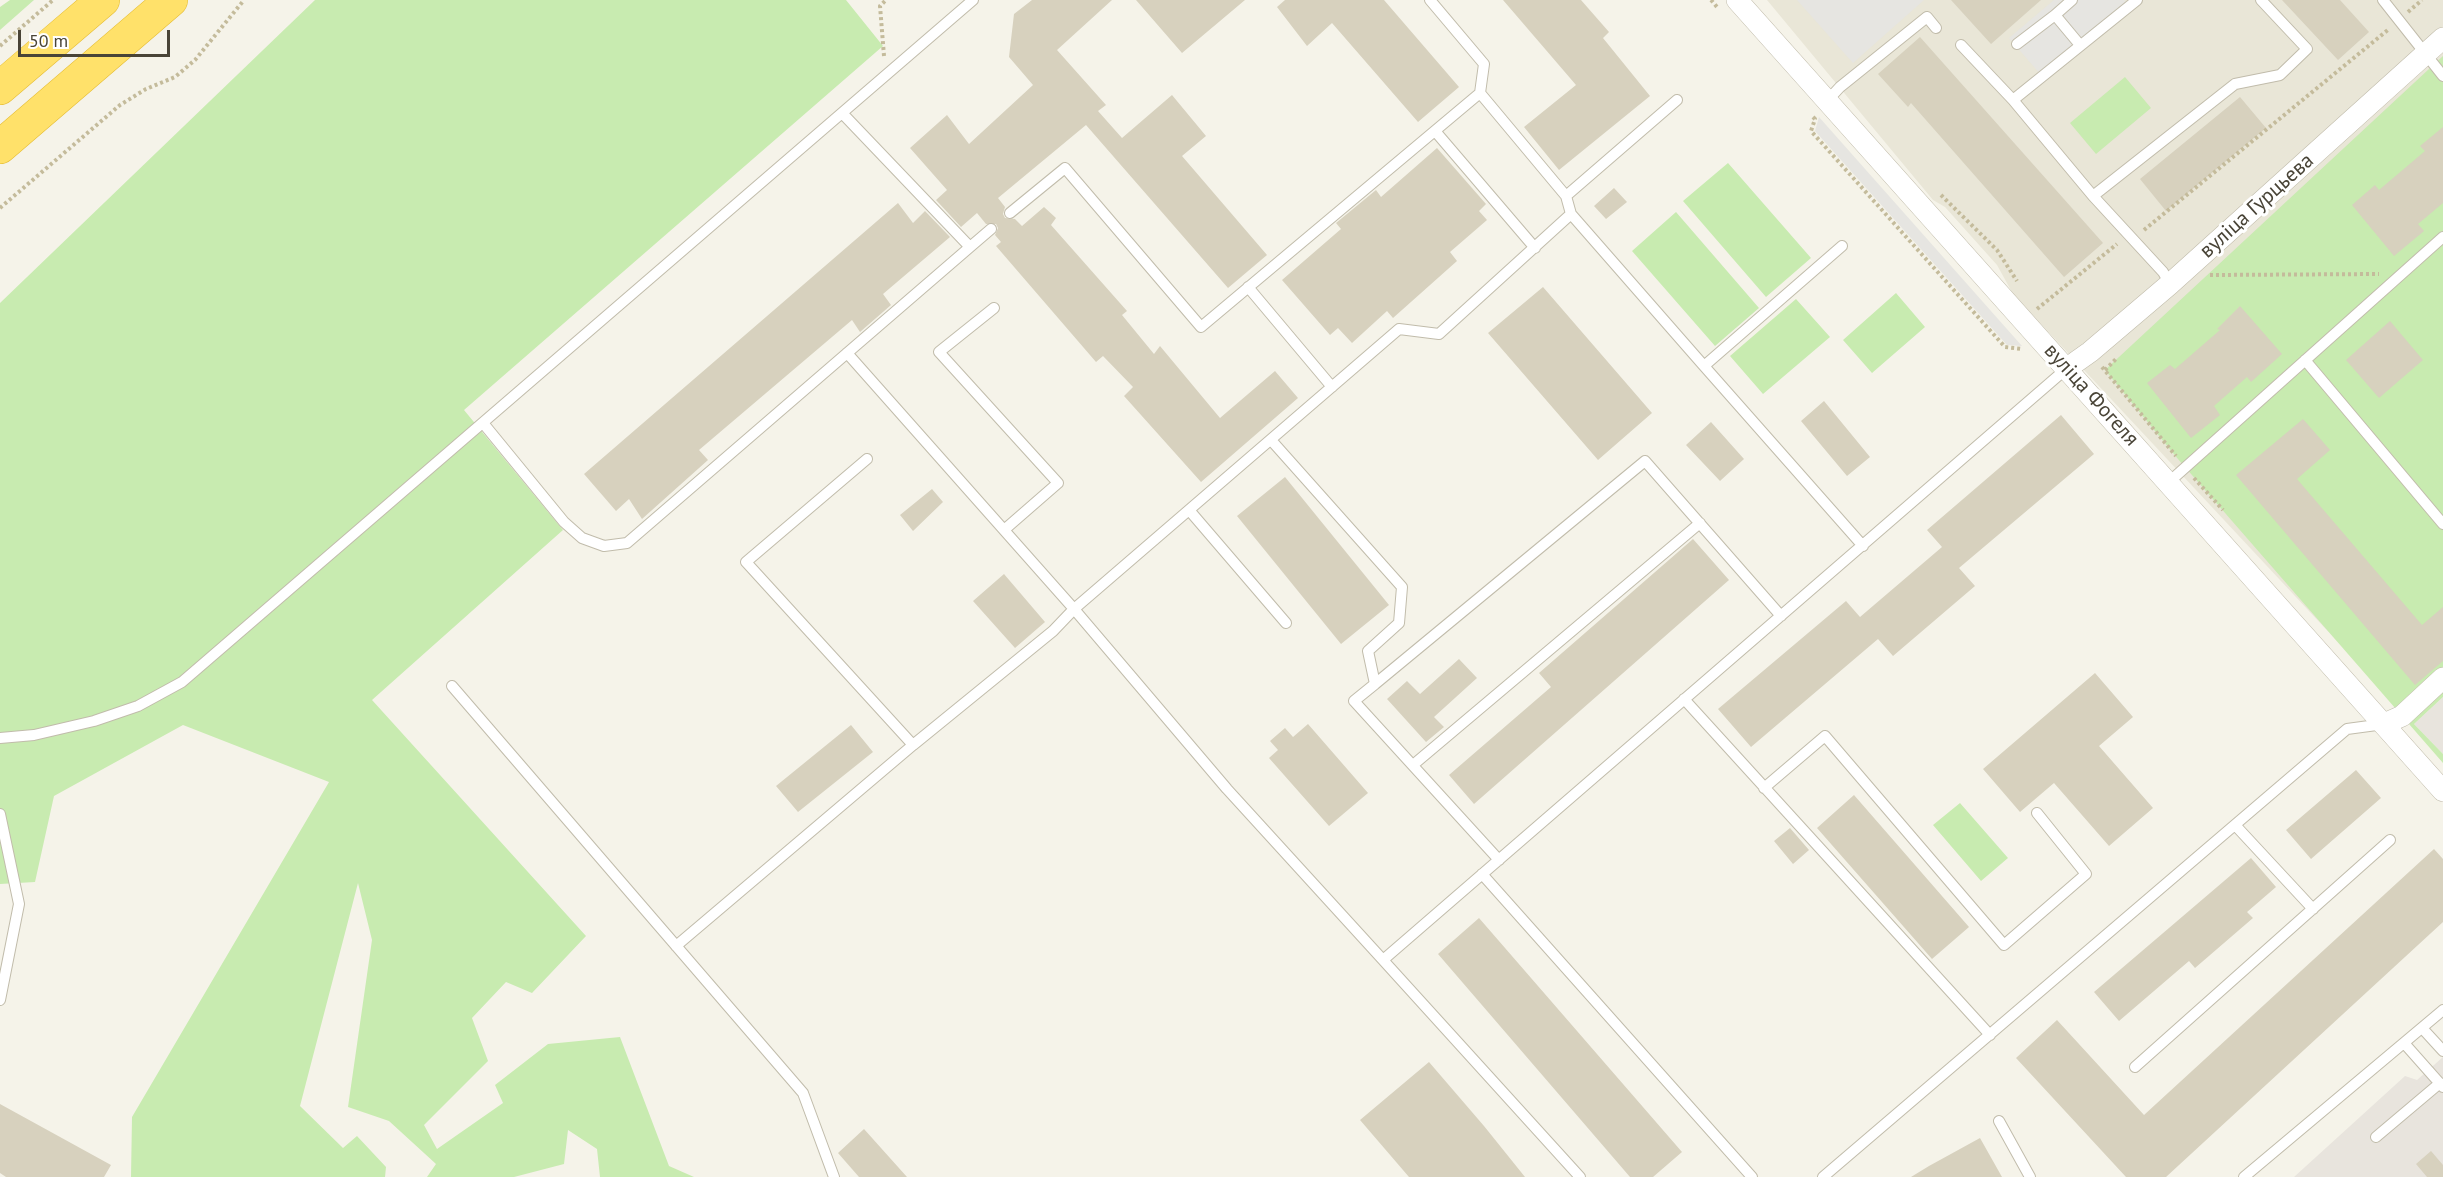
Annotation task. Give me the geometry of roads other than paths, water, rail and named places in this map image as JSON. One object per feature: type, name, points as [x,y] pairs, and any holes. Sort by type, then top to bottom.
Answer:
[{"type":"highway","points":[[0,88],[103,0]]},
{"type":"highway","points":[[0,147],[171,0]]},
{"type":"street","name":"вуліца Фогеля","points":[[1737,0],[2443,791]]},
{"type":"street","name":"вуліца Гурцьева","points":[[2066,369],[2090,352],[2170,284],[2443,38]]},
{"type":"street","points":[[2384,724],[2402,716],[2443,678]]},
{"type":"lane","points":[[0,738],[34,735],[94,721],[138,706],[182,682],[973,0]]},
{"type":"lane","points":[[1011,213],[1065,168],[1201,327],[1480,93],[1485,64],[1430,0]]},
{"type":"lane","points":[[2017,44],[2072,0]]},
{"type":"lane","points":[[2013,100],[2137,0]]},
{"type":"lane","points":[[2093,196],[2235,84],[2280,75],[2307,49],[2261,0]]},
{"type":"lane","points":[[2383,0],[2443,76]]},
{"type":"lane","points":[[2055,15],[2080,45]]},
{"type":"lane","points":[[1827,101],[1840,87],[1927,18],[1936,28]]},
{"type":"lane","points":[[1961,45],[2013,100],[2093,196],[2163,272],[2170,284]]},
{"type":"lane","points":[[1480,93],[1566,196],[1571,214],[1863,546]]},
{"type":"lane","points":[[1566,196],[1677,100]]},
{"type":"lane","points":[[842,113],[970,247]]},
{"type":"lane","points":[[1436,131],[1535,248]]},
{"type":"lane","points":[[676,946],[913,745],[1053,631],[1074,609],[1399,329],[1439,334],[1571,214]]},
{"type":"lane","points":[[483,423],[564,522],[582,538],[604,546],[627,543],[990,229]]},
{"type":"lane","points":[[2169,482],[2443,237]]},
{"type":"lane","points":[[1704,366],[1842,246]]},
{"type":"lane","points":[[1248,287],[1332,387]]},
{"type":"lane","points":[[994,308],[939,352],[1058,483],[1004,530]]},
{"type":"lane","points":[[847,353],[1074,609],[1227,789],[1580,1177]]},
{"type":"lane","points":[[2305,360],[2443,524]]},
{"type":"lane","points":[[1383,960],[2066,369]]},
{"type":"lane","points":[[1271,440],[1402,587],[1399,623],[1368,651],[1375,684]]},
{"type":"lane","points":[[867,459],[746,562],[913,745]]},
{"type":"lane","points":[[1499,860],[1354,701],[1645,461],[1781,616]]},
{"type":"lane","points":[[1189,510],[1286,623]]},
{"type":"lane","points":[[1413,765],[1700,523]]},
{"type":"lane","points":[[452,686],[803,1094],[834,1177]]},
{"type":"lane","points":[[1684,699],[1990,1035]]},
{"type":"lane","points":[[1823,1177],[2347,729],[2384,724]]},
{"type":"lane","points":[[1764,788],[1825,736],[2004,945],[2086,874],[2037,813]]},
{"type":"lane","points":[[0,814],[19,904],[0,1000]]},
{"type":"lane","points":[[2235,825],[2313,909]]},
{"type":"lane","points":[[2134,1067],[2390,840]]},
{"type":"lane","points":[[1482,874],[1752,1177]]},
{"type":"lane","points":[[2244,1177],[2443,1010]]},
{"type":"lane","points":[[2422,1028],[2443,1051]]},
{"type":"lane","points":[[2376,1137],[2441,1085],[2404,1043]]},
{"type":"lane","points":[[1999,1121],[2030,1177]]}]
